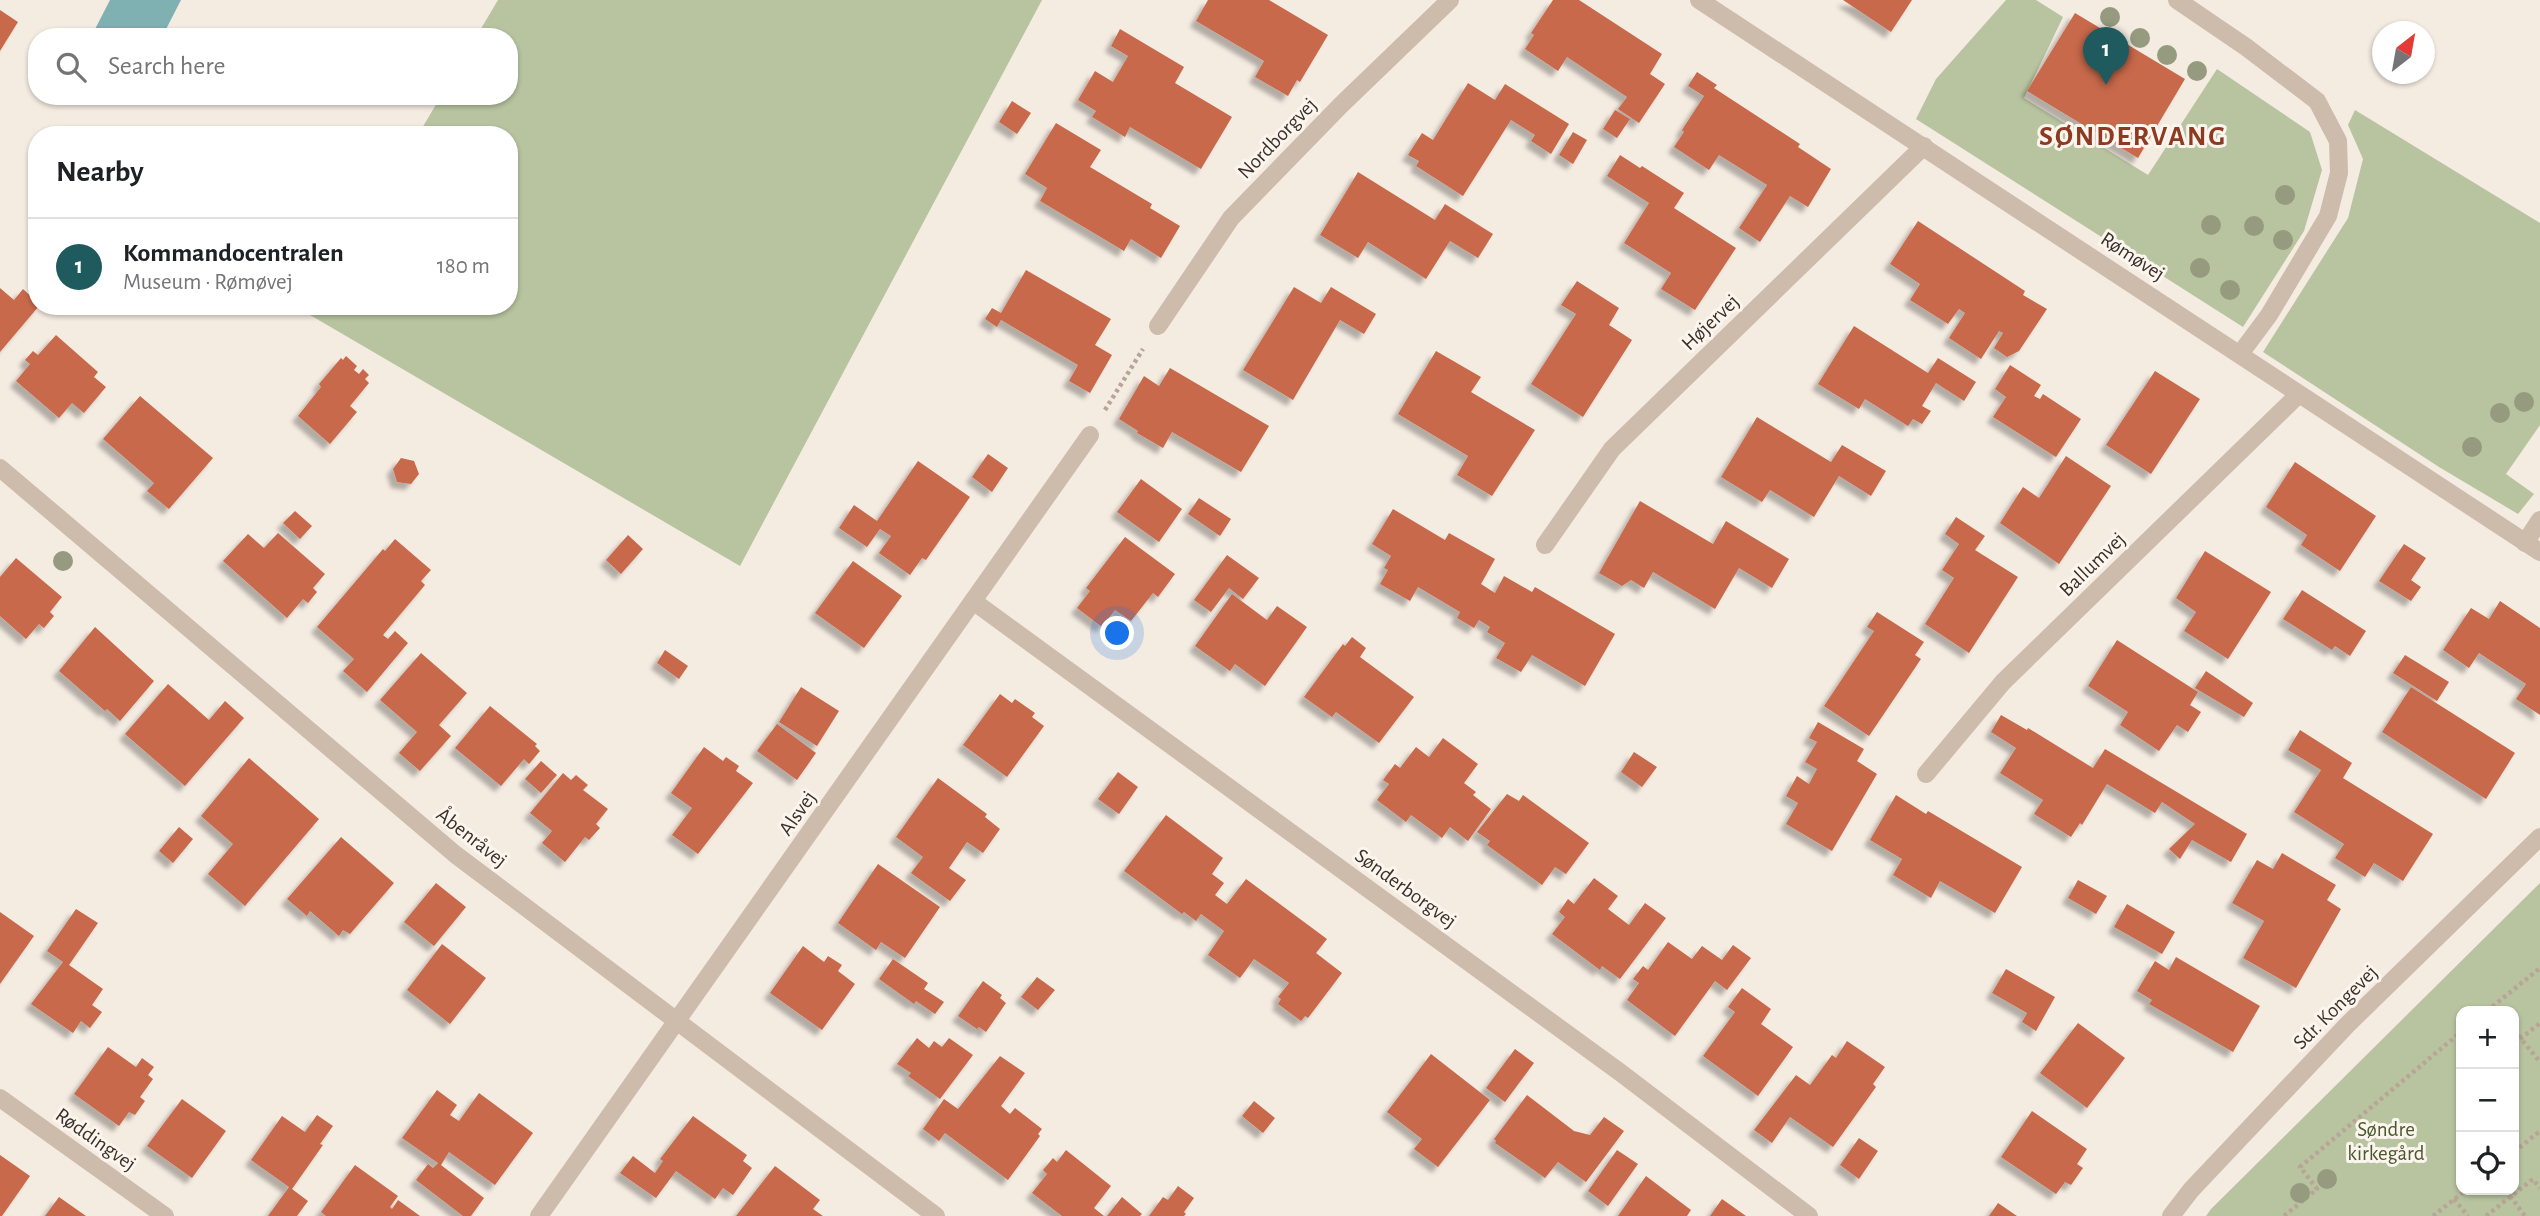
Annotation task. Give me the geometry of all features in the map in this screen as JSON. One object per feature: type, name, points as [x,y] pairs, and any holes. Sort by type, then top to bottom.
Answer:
[{"type":"street","name":"Nordborgvej","points":[[1158,326],[1231,218],[1341,104],[1450,0]]},
{"type":"street","name":"Rømøvej","points":[[1699,0],[2533,547]]},
{"type":"street","points":[[2177,0],[2246,47],[2317,101],[2339,141],[2339,173],[2328,216],[2269,315],[2241,354]]},
{"type":"street","name":"Højervej","points":[[1545,545],[1612,449],[1924,146]]},
{"type":"street","name":"Ballumvej","points":[[1926,774],[2003,682],[2298,395]]},
{"type":"street","name":"Alsvej","points":[[539,1216],[1090,435]]},
{"type":"street","name":"Åbenråvej","points":[[0,468],[456,855],[936,1216]]},
{"type":"street","points":[[2533,547],[2540,520]]},
{"type":"street","name":"Sønderborgvej","points":[[973,601],[1621,1073],[1810,1216]]},
{"type":"street","name":"Sdr. Kongevej","points":[[2171,1216],[2191,1190],[2348,1024],[2540,837]]},
{"type":"street","name":"Røddingvej","points":[[0,1098],[165,1216]]},
{"type":"path","points":[[1107,407],[1158,326]]},
{"type":"path","points":[[2495,1005],[2540,968]]},
{"type":"path","points":[[2540,1023],[2520,1039],[2540,1062]]},
{"type":"path","points":[[2284,1216],[2317,1189],[2300,1167],[2324,1144],[2456,1036]]},
{"type":"path","points":[[2519,1148],[2540,1131]]},
{"type":"path","points":[[2490,1215],[2533,1179],[2540,1188]]},
{"type":"path","points":[[2433,1216],[2459,1195]]},
{"type":"path","points":[[2510,1196],[2525,1216]]},
{"type":"path","points":[[2454,1199],[2468,1216]]},
{"type":"green space","points":[[498,0],[1042,0],[740,566],[310,315],[518,315],[518,126],[423,126],[436,105],[518,105],[518,28],[481,28]]},
{"type":"green space","points":[[2006,0],[2036,0],[2063,17],[2024,98],[2148,175],[2217,69],[2310,132],[2322,170],[2304,231],[2243,327],[1916,119],[1936,79]]},
{"type":"green space","points":[[2355,110],[2540,223],[2540,425],[2506,474],[2534,494],[2518,514],[2439,467],[2263,352],[2348,218],[2363,159],[2348,125]]},
{"type":"green space","name":"Søndre kirkegård","points":[[2540,883],[2540,1216],[2206,1216],[2211,1209]]},
{"type":"water","points":[[110,0],[181,0],[167,28],[96,28]]},
{"type":"building","points":[[1208,0],[1269,0],[1328,35],[1300,82],[1297,80],[1288,96],[1255,77],[1264,61],[1196,21]]},
{"type":"building","points":[[1553,0],[1579,0],[1662,54],[1650,74],[1665,84],[1639,123],[1618,109],[1627,97],[1567,57],[1558,71],[1525,49],[1534,35],[1531,33]]},
{"type":"building","points":[[1843,0],[1912,0],[1891,32]]},
{"type":"building","points":[[0,10],[18,22],[0,51]]},
{"type":"building","points":[[2075,13],[2185,79],[2138,158],[2027,91]]},
{"type":"building","points":[[1120,29],[1184,67],[1175,83],[1232,117],[1201,169],[1130,127],[1125,137],[1092,117],[1096,111],[1078,100],[1095,71],[1113,82],[1128,56],[1111,46]]},
{"type":"building","points":[[1697,72],[1717,85],[1714,88],[1800,144],[1798,147],[1831,169],[1808,207],[1790,196],[1760,242],[1739,228],[1767,185],[1719,155],[1709,170],[1674,147],[1704,96],[1688,86]]},
{"type":"building","points":[[1468,83],[1495,100],[1505,84],[1569,124],[1551,154],[1531,141],[1535,135],[1511,120],[1463,196],[1416,166],[1419,161],[1408,155],[1422,133],[1433,140]]},
{"type":"building","points":[[1012,101],[1031,113],[1017,134],[999,122]]},
{"type":"building","points":[[1615,110],[1630,119],[1617,138],[1603,129]]},
{"type":"building","points":[[1056,123],[1101,150],[1090,167],[1152,204],[1150,208],[1180,226],[1161,258],[1131,239],[1124,251],[1040,201],[1047,188],[1025,174]]},
{"type":"building","points":[[1573,132],[1587,140],[1573,164],[1559,155]]},
{"type":"building","points":[[1620,155],[1684,193],[1674,208],[1736,248],[1695,310],[1661,289],[1671,273],[1624,243],[1649,203],[1607,176]]},
{"type":"building","points":[[1358,172],[1435,220],[1445,204],[1493,234],[1478,258],[1450,241],[1426,279],[1368,242],[1358,258],[1320,235]]},
{"type":"building","points":[[1918,221],[2025,291],[2023,295],[2047,309],[2019,351],[2007,357],[1994,348],[2003,333],[1999,331],[1981,359],[1949,338],[1965,313],[1959,309],[1948,324],[1910,300],[1920,284],[1890,264]]},
{"type":"building","points":[[1026,270],[1111,319],[1095,345],[1112,355],[1090,393],[1069,381],[1078,365],[1001,320],[997,327],[985,319],[992,308],[1001,313]]},
{"type":"building","points":[[1577,281],[1619,308],[1609,325],[1632,340],[1583,417],[1531,384],[1576,314],[1561,305]]},
{"type":"building","points":[[1294,287],[1321,303],[1331,287],[1376,314],[1364,334],[1340,320],[1293,400],[1243,370]]},
{"type":"building","points":[[0,288],[14,300],[23,289],[28,294],[28,315],[31,315],[0,352]]},
{"type":"building","points":[[1854,326],[1928,373],[1938,358],[1976,382],[1964,401],[1936,383],[1922,406],[1931,411],[1922,424],[1913,419],[1908,426],[1865,399],[1859,409],[1818,384]]},
{"type":"building","points":[[56,335],[98,372],[94,377],[106,387],[84,413],[72,403],[59,418],[16,381],[30,364],[25,360],[33,351],[38,355]]},
{"type":"building","points":[[1436,351],[1481,377],[1471,392],[1535,430],[1492,496],[1457,475],[1468,456],[1398,414]]},
{"type":"building","points":[[346,356],[357,366],[354,370],[359,374],[363,369],[369,375],[365,379],[369,383],[350,406],[357,412],[330,444],[298,416],[321,387],[319,384],[341,358],[343,360]]},
{"type":"building","points":[[2010,365],[2041,385],[2034,396],[2040,399],[2043,394],[2081,419],[2056,457],[1993,417],[2006,397],[1995,389]]},
{"type":"building","points":[[1170,368],[1269,426],[1241,472],[1172,432],[1163,448],[1119,419],[1144,376],[1159,386]]},
{"type":"building","points":[[2155,371],[2200,399],[2151,474],[2106,445]]},
{"type":"building","points":[[140,396],[213,458],[169,509],[147,491],[154,483],[103,439]]},
{"type":"building","points":[[1757,417],[1831,462],[1842,445],[1886,471],[1871,496],[1839,476],[1814,517],[1770,490],[1762,502],[1721,477]]},
{"type":"building","points":[[988,454],[1008,468],[992,492],[972,477]]},
{"type":"building","points":[[2066,456],[2111,486],[2059,564],[2000,523],[2023,487],[2039,498]]},
{"type":"building","points":[[401,458],[414,461],[419,474],[411,484],[397,482],[393,469]]},
{"type":"building","points":[[918,461],[970,497],[926,560],[922,558],[910,575],[879,553],[891,536],[880,529],[867,547],[839,528],[854,505],[877,521]]},
{"type":"building","points":[[2295,462],[2376,516],[2340,571],[2301,545],[2307,535],[2266,507]]},
{"type":"building","points":[[1141,479],[1182,509],[1159,542],[1117,512]]},
{"type":"building","points":[[1199,498],[1231,519],[1220,536],[1188,514]]},
{"type":"building","points":[[1640,501],[1713,544],[1726,521],[1789,559],[1772,588],[1739,568],[1715,609],[1653,572],[1644,588],[1631,580],[1622,586],[1599,573]]},
{"type":"building","points":[[1393,509],[1445,540],[1449,533],[1495,559],[1481,584],[1495,593],[1504,576],[1532,592],[1535,587],[1615,634],[1585,686],[1532,655],[1521,672],[1496,658],[1505,643],[1487,632],[1490,627],[1479,620],[1474,628],[1457,618],[1460,612],[1418,587],[1410,601],[1380,584],[1388,570],[1384,568],[1391,556],[1372,544]]},
{"type":"building","points":[[295,511],[312,526],[300,539],[283,523]]},
{"type":"building","points":[[1956,517],[1985,536],[1975,550],[2018,577],[1969,653],[1925,624],[1954,578],[1942,570],[1959,544],[1945,534]]},
{"type":"building","points":[[278,533],[325,574],[313,588],[317,592],[308,603],[303,599],[287,618],[223,561],[248,534],[264,548]]},
{"type":"building","points":[[628,535],[643,549],[621,574],[606,560]]},
{"type":"building","points":[[1125,537],[1175,574],[1158,597],[1153,593],[1131,621],[1115,610],[1102,627],[1077,608],[1090,591],[1086,588]]},
{"type":"building","points":[[395,539],[431,570],[421,581],[425,585],[383,635],[388,639],[395,631],[408,643],[367,692],[343,671],[354,659],[317,627],[383,549],[385,551]]},
{"type":"building","points":[[2404,544],[2426,558],[2411,580],[2421,587],[2411,601],[2379,581]]},
{"type":"building","points":[[2205,551],[2271,592],[2228,659],[2184,631],[2196,612],[2176,598]]},
{"type":"building","points":[[1227,555],[1259,578],[1243,599],[1229,588],[1211,612],[1194,600]]},
{"type":"building","points":[[16,558],[62,597],[50,612],[54,616],[44,628],[39,624],[26,639],[0,616],[0,577]]},
{"type":"building","points":[[853,561],[902,596],[864,648],[815,613]]},
{"type":"building","points":[[2302,590],[2366,631],[2350,656],[2335,646],[2332,650],[2283,619]]},
{"type":"building","points":[[1232,594],[1267,620],[1277,606],[1307,627],[1265,686],[1235,664],[1230,671],[1195,646]]},
{"type":"building","points":[[2500,601],[2540,628],[2540,715],[2516,699],[2526,684],[2479,653],[2469,668],[2443,650],[2471,608],[2489,619]]},
{"type":"building","points":[[1877,612],[1924,642],[1915,655],[1921,659],[1869,736],[1824,706],[1874,631],[1867,627]]},
{"type":"building","points":[[95,627],[154,681],[120,721],[59,671]]},
{"type":"building","points":[[1352,637],[1366,648],[1360,657],[1414,697],[1379,743],[1336,712],[1332,717],[1304,697],[1343,644],[1345,646]]},
{"type":"building","points":[[2117,640],[2198,692],[2190,705],[2201,712],[2188,732],[2177,725],[2159,751],[2120,725],[2128,712],[2088,686]]},
{"type":"building","points":[[665,650],[688,666],[679,679],[657,663]]},
{"type":"building","points":[[421,653],[467,693],[439,725],[451,736],[420,771],[399,753],[417,732],[380,700]]},
{"type":"building","points":[[2405,655],[2449,682],[2437,701],[2393,673]]},
{"type":"building","points":[[2206,671],[2253,703],[2244,717],[2195,688]]},
{"type":"building","points":[[168,684],[209,720],[225,701],[244,718],[185,786],[125,734]]},
{"type":"building","points":[[801,687],[839,711],[817,746],[779,722]]},
{"type":"building","points":[[2411,687],[2515,753],[2486,799],[2382,732]]},
{"type":"building","points":[[1000,694],[1012,703],[1015,699],[1035,713],[1032,717],[1044,726],[1007,777],[963,745]]},
{"type":"building","points":[[490,706],[537,744],[535,746],[540,751],[529,764],[524,759],[501,786],[455,748]]},
{"type":"building","points":[[2001,715],[2027,730],[2028,728],[2093,768],[2105,749],[2247,834],[2231,862],[2192,840],[2180,859],[2169,849],[2195,824],[2162,802],[2155,813],[2107,784],[2082,825],[2080,823],[2071,837],[2034,814],[2043,800],[2000,773],[2016,748],[1991,732]]},
{"type":"building","points":[[1818,722],[1864,749],[1857,761],[1877,774],[1832,851],[1786,824],[1798,803],[1786,796],[1797,776],[1809,784],[1817,769],[1805,762],[1817,742],[1809,738]]},
{"type":"building","points":[[777,724],[816,753],[797,780],[757,751]]},
{"type":"building","points":[[2300,730],[2352,763],[2343,778],[2433,834],[2403,881],[2374,863],[2365,877],[2335,858],[2344,844],[2294,812],[2321,770],[2288,750]]},
{"type":"building","points":[[1443,738],[1478,764],[1464,783],[1476,792],[1473,795],[1491,809],[1468,841],[1450,827],[1442,838],[1411,815],[1406,822],[1377,800],[1389,784],[1383,780],[1395,764],[1400,768],[1416,747],[1429,757]]},
{"type":"building","points":[[704,747],[723,761],[726,757],[739,766],[736,771],[753,783],[698,854],[672,835],[692,808],[671,793]]},
{"type":"building","points":[[1634,752],[1657,767],[1642,787],[1621,772]]},
{"type":"building","points":[[249,758],[319,819],[245,906],[208,874],[233,844],[201,816]]},
{"type":"building","points":[[541,761],[557,775],[541,793],[525,779]]},
{"type":"building","points":[[1118,772],[1138,787],[1119,814],[1098,799]]},
{"type":"building","points":[[563,773],[571,780],[576,775],[588,785],[583,790],[608,809],[596,824],[600,828],[589,840],[585,837],[565,862],[542,843],[552,831],[530,813]]},
{"type":"building","points":[[938,778],[987,814],[985,817],[1000,829],[983,853],[967,842],[949,868],[966,880],[950,901],[911,873],[923,857],[896,837]]},
{"type":"building","points":[[1507,794],[1519,801],[1523,795],[1589,843],[1566,874],[1555,867],[1542,885],[1487,845],[1490,841],[1477,832]]},
{"type":"building","points":[[1896,795],[2022,867],[1995,913],[1940,881],[1931,898],[1893,875],[1902,859],[1870,840]]},
{"type":"building","points":[[1166,815],[1223,858],[1212,874],[1224,883],[1215,895],[1227,904],[1246,879],[1327,939],[1316,953],[1342,973],[1308,1018],[1305,1016],[1301,1021],[1278,1004],[1281,999],[1278,997],[1289,983],[1254,959],[1240,978],[1208,955],[1224,931],[1201,914],[1196,921],[1184,912],[1182,914],[1124,871]]},
{"type":"building","points":[[179,827],[193,839],[173,863],[159,851]]},
{"type":"building","points":[[341,837],[394,883],[350,934],[343,930],[339,936],[310,911],[307,916],[287,899]]},
{"type":"building","points":[[2282,853],[2336,885],[2327,900],[2341,909],[2296,988],[2243,958],[2264,921],[2232,903],[2257,860],[2273,869]]},
{"type":"building","points":[[878,864],[940,907],[905,958],[881,942],[876,950],[838,923]]},
{"type":"building","points":[[1594,878],[1618,896],[1608,909],[1629,925],[1645,903],[1666,918],[1620,979],[1602,966],[1600,970],[1552,934],[1565,917],[1559,912],[1568,899],[1574,904]]},
{"type":"building","points":[[2078,880],[2107,896],[2096,914],[2068,898]]},
{"type":"building","points":[[436,883],[466,907],[434,946],[404,922]]},
{"type":"building","points":[[2127,904],[2175,932],[2162,954],[2114,927]]},
{"type":"building","points":[[76,909],[98,923],[69,965],[103,989],[92,1005],[102,1012],[90,1028],[81,1021],[73,1033],[31,1004],[63,962],[47,951]]},
{"type":"building","points":[[0,912],[34,936],[0,984]]},
{"type":"building","points":[[1668,942],[1692,959],[1702,946],[1722,960],[1733,945],[1751,958],[1727,990],[1715,981],[1675,1036],[1627,1000],[1639,983],[1633,979],[1643,966],[1648,970]]},
{"type":"building","points":[[442,944],[486,978],[450,1024],[407,990]]},
{"type":"building","points":[[803,946],[824,962],[828,956],[842,965],[838,971],[855,984],[822,1030],[770,993]]},
{"type":"building","points":[[2176,957],[2260,1006],[2233,1052],[2149,1004],[2152,1000],[2137,991],[2155,961],[2169,970]]},
{"type":"building","points":[[893,959],[928,983],[924,989],[944,1002],[935,1014],[916,1001],[914,1004],[879,979]]},
{"type":"building","points":[[2006,969],[2055,997],[2036,1031],[2022,1022],[2027,1013],[1992,993]]},
{"type":"building","points":[[1037,977],[1055,990],[1038,1010],[1021,997]]},
{"type":"building","points":[[983,981],[1002,995],[1000,998],[1006,1003],[986,1032],[958,1016]]},
{"type":"building","points":[[1742,988],[1771,1009],[1761,1024],[1793,1047],[1758,1096],[1703,1056],[1735,1012],[1728,1007]]},
{"type":"building","points":[[2078,1023],[2125,1058],[2087,1108],[2040,1073]]},
{"type":"building","points":[[917,1038],[929,1048],[934,1041],[942,1047],[949,1038],[973,1055],[940,1099],[908,1076],[911,1073],[897,1064]]},
{"type":"building","points":[[1847,1041],[1885,1067],[1873,1084],[1876,1087],[1833,1147],[1790,1117],[1772,1143],[1754,1130],[1796,1075],[1810,1085],[1832,1055],[1836,1058]]},
{"type":"building","points":[[108,1047],[136,1067],[142,1058],[154,1067],[148,1075],[153,1079],[140,1097],[145,1101],[135,1115],[129,1112],[119,1126],[74,1094]]},
{"type":"building","points":[[1515,1049],[1534,1063],[1505,1102],[1486,1088]]},
{"type":"building","points":[[1431,1054],[1490,1100],[1438,1167],[1414,1149],[1422,1139],[1387,1112]]},
{"type":"building","points":[[1000,1056],[1025,1073],[1001,1106],[1010,1114],[1015,1108],[1042,1129],[1038,1134],[1040,1136],[1008,1180],[945,1133],[939,1141],[923,1129],[944,1099],[958,1109]]},
{"type":"building","points":[[437,1090],[457,1105],[450,1115],[459,1121],[479,1093],[533,1133],[495,1185],[449,1152],[441,1165],[484,1198],[471,1216],[463,1216],[416,1180],[428,1164],[433,1168],[438,1163],[402,1138]]},
{"type":"building","points":[[1527,1095],[1574,1131],[1590,1135],[1604,1117],[1624,1131],[1586,1182],[1558,1162],[1545,1178],[1495,1143],[1494,1139]]},
{"type":"building","points":[[182,1099],[226,1131],[192,1178],[147,1146]]},
{"type":"building","points":[[1254,1101],[1275,1118],[1263,1133],[1242,1116]]},
{"type":"building","points":[[2032,1111],[2087,1149],[2077,1164],[2083,1168],[2071,1185],[2065,1182],[2056,1194],[2001,1157]]},
{"type":"building","points":[[317,1115],[333,1126],[292,1189],[308,1201],[297,1216],[268,1216],[289,1187],[251,1160],[282,1116],[305,1132]]},
{"type":"building","points":[[693,1116],[747,1155],[743,1161],[752,1168],[733,1195],[723,1188],[715,1199],[676,1171],[656,1198],[620,1173],[633,1156],[655,1173],[663,1161],[660,1159]]},
{"type":"building","points":[[1859,1138],[1878,1151],[1859,1179],[1840,1165]]},
{"type":"building","points":[[1066,1150],[1111,1186],[1094,1208],[1104,1216],[1062,1216],[1032,1193],[1047,1174],[1043,1170],[1053,1158],[1057,1162]]},
{"type":"building","points":[[1617,1150],[1638,1164],[1608,1206],[1588,1191]]},
{"type":"building","points":[[0,1155],[30,1176],[2,1216],[0,1216]]},
{"type":"building","points":[[355,1165],[398,1196],[390,1207],[392,1209],[398,1200],[420,1216],[326,1216],[321,1212]]},
{"type":"building","points":[[775,1166],[820,1200],[813,1209],[823,1216],[736,1216]]},
{"type":"building","points":[[1646,1176],[1691,1210],[1687,1216],[1618,1216]]},
{"type":"building","points":[[1178,1186],[1194,1198],[1184,1212],[1186,1214],[1149,1216],[1163,1197],[1168,1200]]},
{"type":"building","points":[[59,1197],[86,1216],[45,1216]]},
{"type":"building","points":[[1122,1197],[1142,1214],[1107,1216]]},
{"type":"building","points":[[1722,1199],[1746,1216],[1710,1216]]},
{"type":"building","points":[[1998,1203],[2017,1216],[1989,1216]]},
{"type":"place","name":"Kommandocentralen","points":[[2106,85]]},
{"type":"district","name":"SØNDERVANG","points":[[2133,135]]}]
